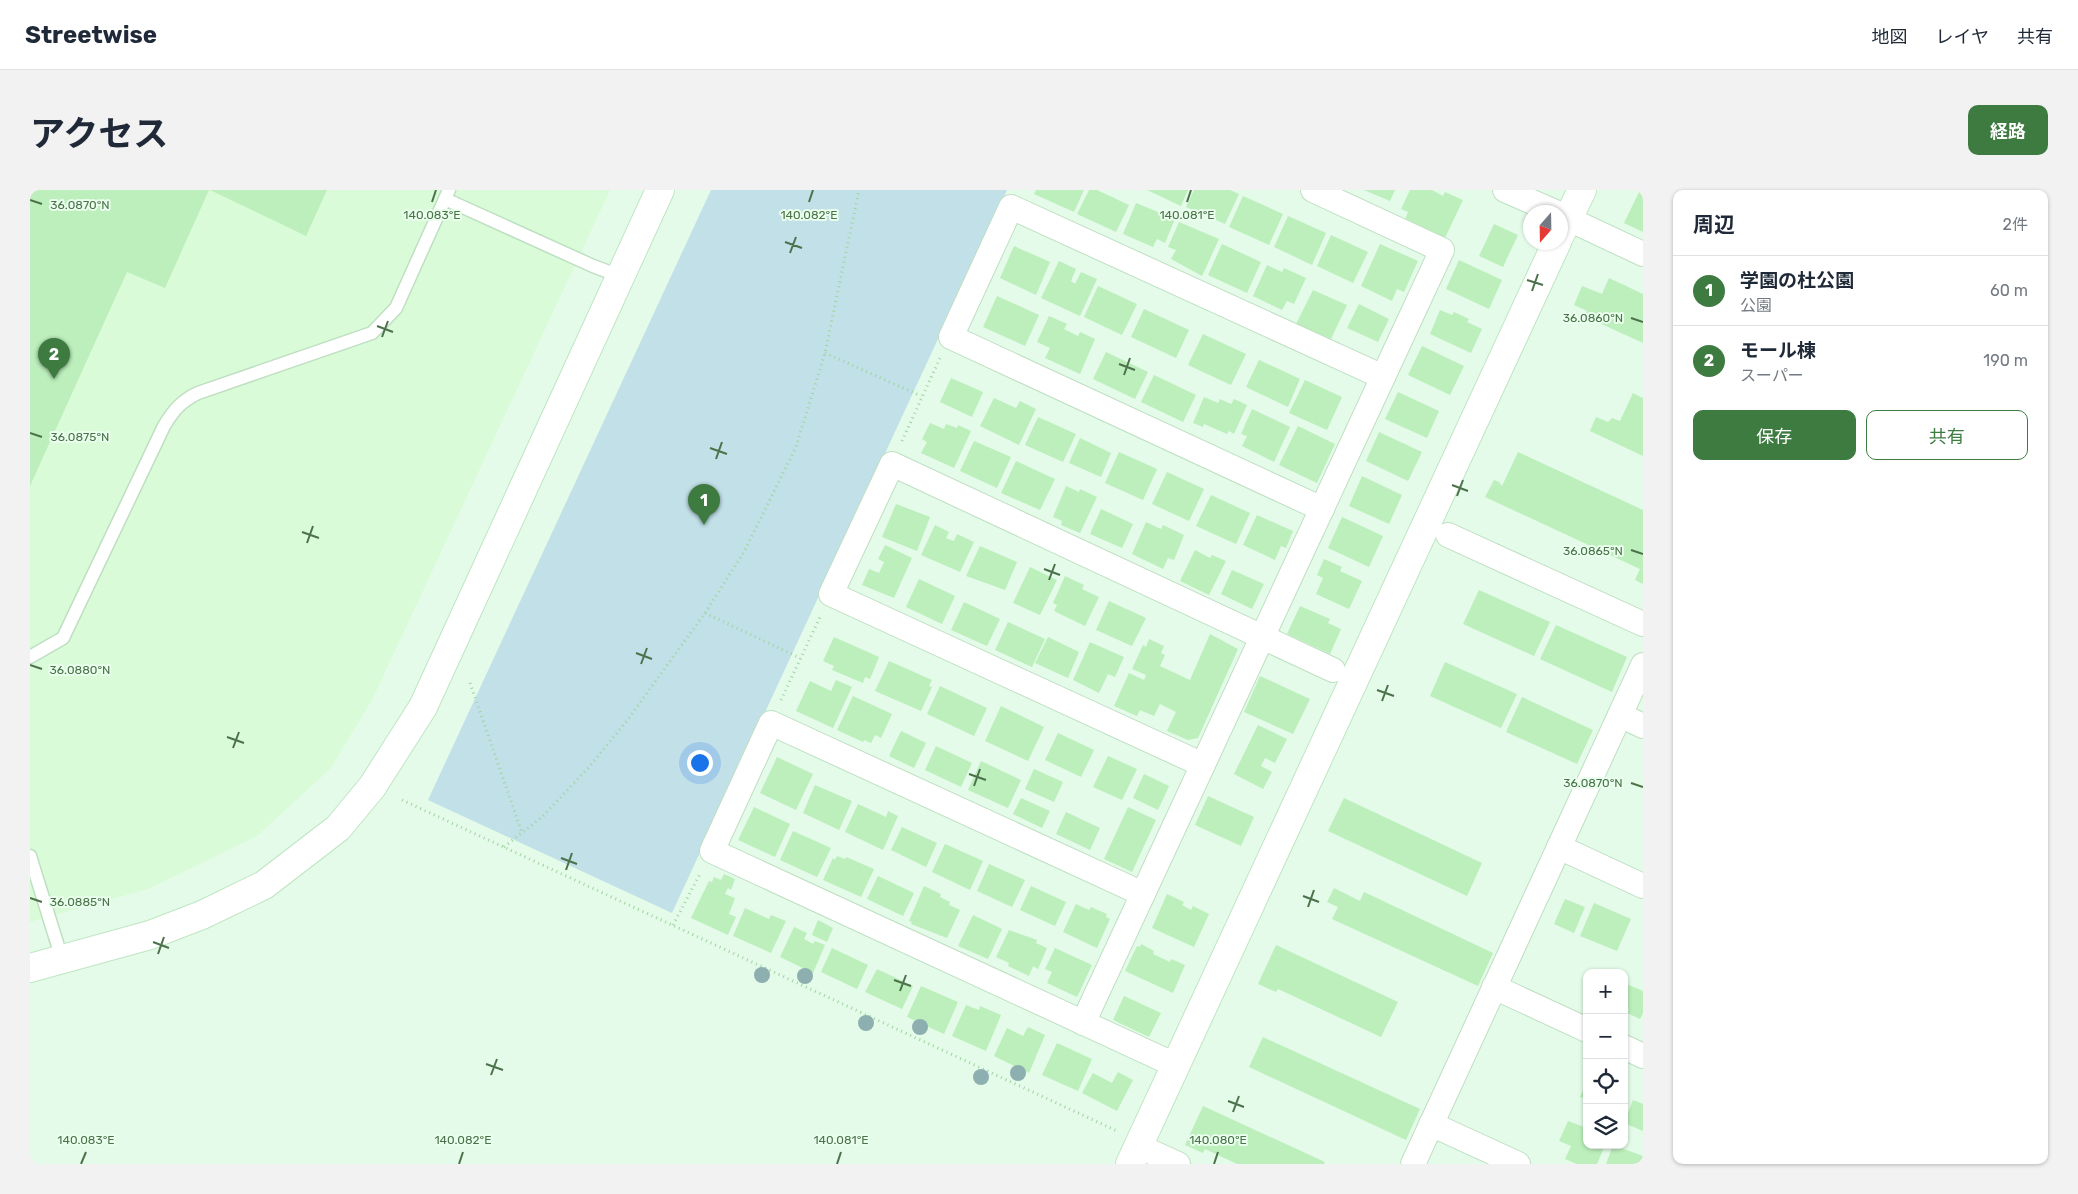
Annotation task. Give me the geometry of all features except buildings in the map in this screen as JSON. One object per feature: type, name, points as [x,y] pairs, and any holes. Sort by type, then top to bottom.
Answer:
[{"type":"street","points":[[30,968],[150,935],[202,915],[264,885],[338,828],[372,788],[423,707],[660,190]]},
{"type":"street","points":[[1084,1023],[1442,250],[1313,190]]},
{"type":"street","points":[[1504,190],[1532,205]]},
{"type":"street","points":[[1568,210],[1582,190]]},
{"type":"street","points":[[1322,509],[950,337],[1011,208],[1383,377]]},
{"type":"street","points":[[1568,223],[1643,254]]},
{"type":"street","points":[[1178,1164],[1129,1147],[1174,1065],[1553,250]]},
{"type":"street","points":[[1203,766],[831,594],[892,464],[1333,670]]},
{"type":"street","points":[[1448,535],[1643,624]]},
{"type":"street","points":[[1413,1164],[1643,665]]},
{"type":"street","points":[[1620,715],[1643,726]]},
{"type":"street","points":[[1143,894],[770,723],[712,850],[1174,1065]]},
{"type":"street","points":[[1559,847],[1643,886]]},
{"type":"street","points":[[1494,987],[1583,1028]]},
{"type":"street","points":[[1628,1049],[1643,1056]]},
{"type":"street","points":[[1432,1124],[1518,1164]]},
{"type":"lane","points":[[30,657],[63,638],[173,410],[185,399],[198,393],[372,333],[396,308],[447,195],[593,266],[620,276]]},
{"type":"lane","points":[[30,856],[62,959]]},
{"type":"path","points":[[504,847],[543,816],[589,767],[626,722],[705,613],[744,552],[796,447],[825,353],[859,190]]},
{"type":"path","points":[[892,464],[921,396],[950,337]]},
{"type":"path","points":[[825,353],[921,396]]},
{"type":"path","points":[[770,723],[831,594]]},
{"type":"path","points":[[705,613],[800,658]]},
{"type":"path","points":[[470,683],[522,833]]},
{"type":"path","points":[[402,800],[673,925],[1129,1147]]},
{"type":"path","points":[[673,925],[712,850]]},
{"type":"shaded area","points":[[30,190],[610,190],[372,700],[330,769],[257,836],[148,889],[30,922]]},
{"type":"shaded area","points":[[711,190],[1007,190],[672,913],[428,800]]},
{"type":"place","name":"モール棟","points":[[54,379]]},
{"type":"place","name":"学園の杜公園","points":[[704,525]]}]
